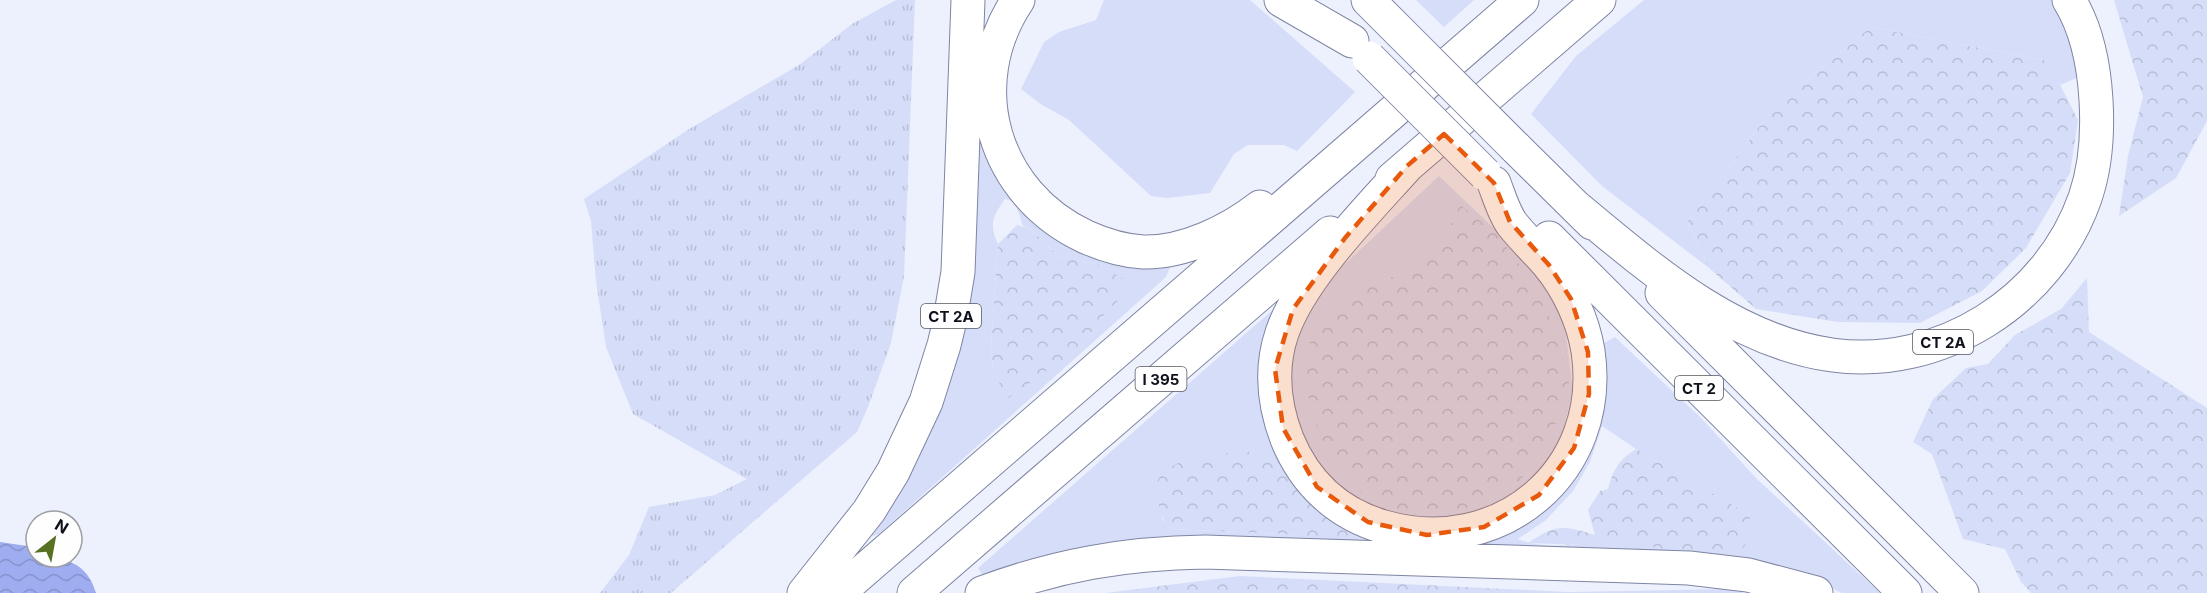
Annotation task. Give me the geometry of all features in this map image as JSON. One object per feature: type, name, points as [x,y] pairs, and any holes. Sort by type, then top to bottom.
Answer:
[{"type":"highway","name":"CT 2A","points":[[804,593],[869,511],[893,472],[926,402],[944,345],[958,272],[968,0]]},
{"type":"highway","points":[[1018,0],[1001,33],[992,59],[989,90],[992,117],[1006,159],[1021,186],[1042,210],[1066,226],[1092,239],[1124,250],[1143,252],[1167,249],[1197,241],[1230,226],[1279,193],[1327,170]]},
{"type":"highway","points":[[1281,0],[1360,50]]},
{"type":"highway","name":"CT 2","points":[[1311,0],[1905,593]]},
{"type":"highway","name":"CT 2","points":[[1368,0],[1962,593]]},
{"type":"highway","points":[[1482,35],[1505,0]]},
{"type":"highway","name":"I 395","points":[[838,593],[1522,0]]},
{"type":"highway","name":"I 395","points":[[914,593],[1599,0]]},
{"type":"highway","name":"CT 2A","points":[[1576,207],[1649,266],[1694,297],[1740,326],[1772,340],[1816,352],[1866,357],[1913,351],[1951,339],[1999,312],[2031,284],[2065,242],[2086,197],[2097,139],[2096,92],[2086,40],[2069,0]]},
{"type":"highway","points":[[1407,166],[1337,247],[1302,293],[1282,333],[1274,378],[1277,406],[1287,438],[1302,467],[1317,487],[1335,504],[1355,517],[1397,531],[1427,535],[1458,534],[1484,527],[1516,511],[1539,495],[1557,476],[1574,448],[1583,422],[1589,394],[1590,366],[1586,340],[1577,312],[1564,286],[1549,265],[1510,222],[1489,179]]},
{"type":"highway","points":[[982,593],[1035,575],[1084,562],[1130,555],[1205,552],[1689,568],[1757,576],[1816,593]]},
{"type":"highlighted area","points":[[1444,134],[1494,183],[1510,222],[1549,265],[1571,299],[1588,352],[1589,394],[1574,448],[1539,495],[1484,527],[1427,535],[1368,522],[1317,487],[1283,428],[1275,369],[1293,309],[1345,238],[1407,166]]},
{"type":"green space","points":[[896,0],[915,0],[904,276],[891,343],[857,432],[671,593],[600,593],[629,555],[649,507],[715,495],[747,479],[633,414],[606,347],[596,281],[591,221],[584,199],[689,129],[799,65],[852,24]]},
{"type":"green space","points":[[1104,0],[1250,0],[1355,92],[1297,151],[1284,145],[1248,145],[1234,154],[1210,193],[1167,198],[1151,196],[1069,120],[1042,105],[1021,89],[1044,42],[1059,32],[1096,20]]},
{"type":"green space","points":[[1416,0],[1474,0],[1444,27]]},
{"type":"green space","points":[[1644,0],[2056,0],[2081,76],[2060,85],[2048,61],[1871,27],[1775,106],[1687,222],[1709,268],[1602,186],[1531,114],[1576,56]]},
{"type":"green space","points":[[2114,0],[2207,0],[2207,121],[2176,178],[2119,216],[2128,156],[2143,97]]},
{"type":"green space","points":[[1871,27],[2048,61],[2078,120],[2070,173],[2026,248],[1982,291],[1920,323],[1838,322],[1756,309],[1709,268],[1687,222],[1775,106]]},
{"type":"green space","points":[[973,113],[1010,189],[1148,262],[1170,267],[1166,277],[879,534],[870,537],[869,526],[912,455]],"holes":[[[1005,199],[1015,202],[1023,226],[1031,229],[1058,256],[1100,265],[1123,296],[1104,315],[1081,347],[1007,398],[993,370],[991,345],[998,244],[993,231],[993,221]]]},
{"type":"green space","points":[[1439,176],[1526,259],[1559,308],[1566,335],[1573,391],[1561,439],[1533,480],[1498,507],[1453,525],[1373,513],[1318,468],[1292,412],[1289,363],[1305,314],[1331,277]],"holes":[[[1460,205],[1548,447],[1518,483],[1452,515],[1368,285],[1416,269],[1450,226]]]},
{"type":"green space","points":[[1460,205],[1499,236],[1529,279],[1553,324],[1569,382],[1548,447],[1518,483],[1452,515],[1399,513],[1360,491],[1331,462],[1310,408],[1304,360],[1314,332],[1338,300],[1368,285],[1416,269],[1450,226]]},
{"type":"green space","points":[[1017,225],[1031,229],[1058,256],[1100,265],[1125,280],[1123,296],[1104,315],[1081,347],[1007,399],[993,370],[991,345],[998,244]]},
{"type":"green space","points":[[2087,278],[2089,332],[2207,408],[2207,593],[2031,593],[2021,582],[2005,549],[1963,539],[1932,454],[1913,442],[1933,399],[1966,368],[1988,364],[2015,335],[2061,309]]},
{"type":"green space","points":[[1276,307],[1263,401],[1386,548],[984,577],[978,568]],"holes":[[[1161,517],[1368,543],[1309,540],[1286,534],[1171,529]]]},
{"type":"green space","points":[[1615,337],[1702,419],[1757,479],[1880,593],[1842,593],[1807,577],[1463,548],[1595,422],[1605,375],[1604,343]],"holes":[[[1602,426],[1636,449],[1750,515],[1720,558],[1636,543],[1611,542],[1557,546],[1530,543],[1518,539],[1546,520],[1573,491],[1590,462]]]},
{"type":"green space","points":[[1636,449],[1750,515],[1747,543],[1738,554],[1720,558],[1623,542],[1584,545],[1528,543],[1546,532],[1560,528],[1575,529],[1595,535],[1588,510],[1600,491],[1608,489],[1621,461]]},
{"type":"green space","points":[[1247,451],[1279,467],[1316,498],[1368,533],[1369,543],[1309,540],[1286,534],[1171,529],[1161,514],[1157,495],[1158,482],[1164,472],[1189,460]]},
{"type":"green space","points":[[1240,576],[1568,592],[1729,589],[1744,593],[1105,593]]},
{"type":"water","points":[[0,542],[24,546],[24,569],[82,569],[96,593],[0,593]]}]
